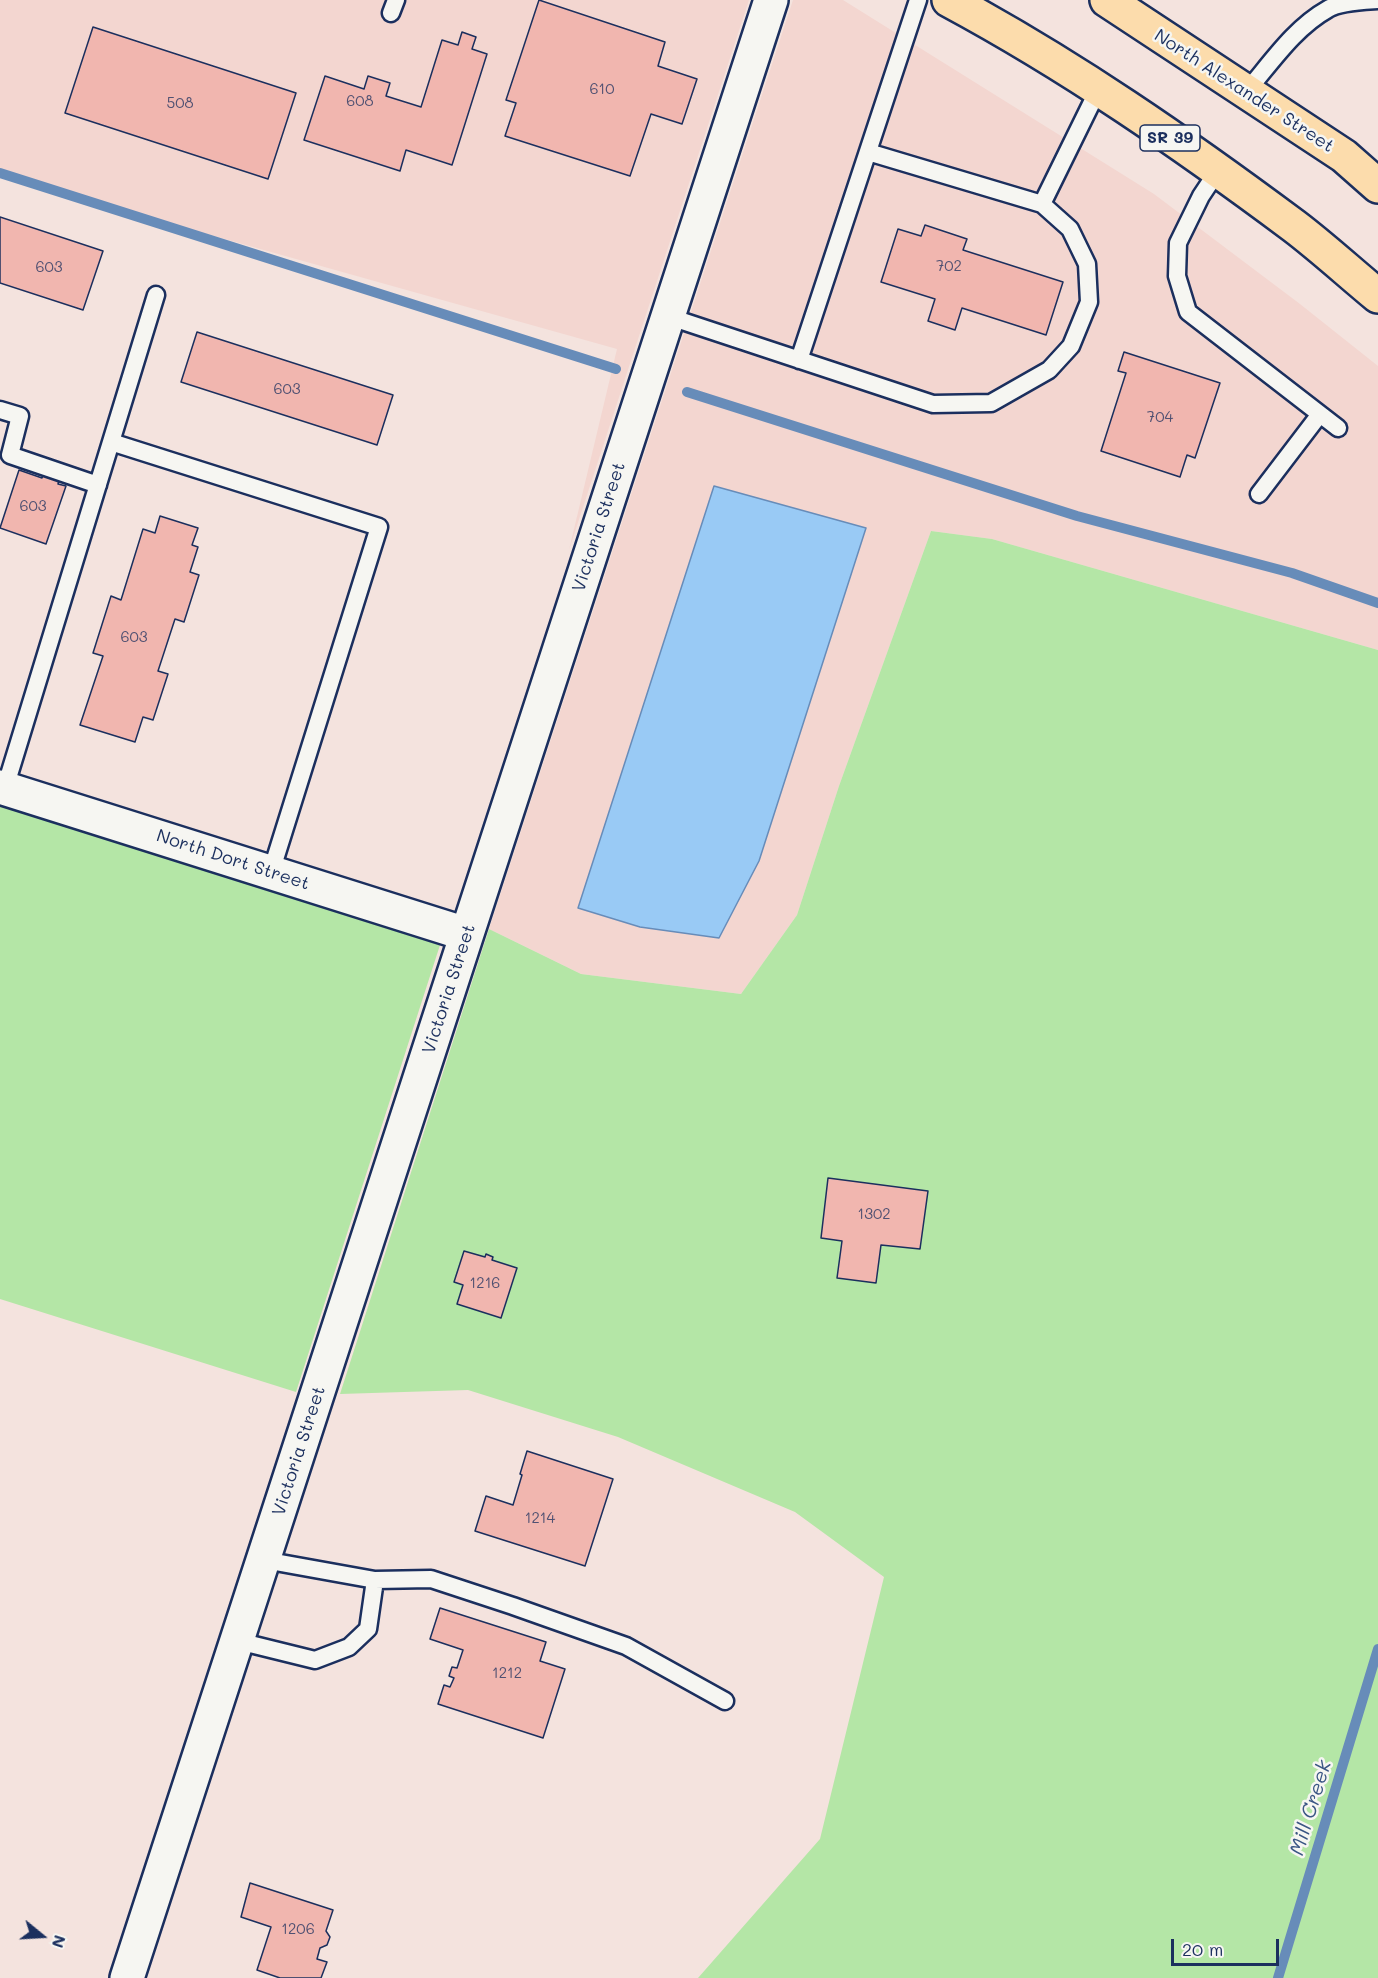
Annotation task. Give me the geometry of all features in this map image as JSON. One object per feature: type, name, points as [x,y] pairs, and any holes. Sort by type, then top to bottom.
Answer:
[{"type":"main road","name":"SR 39","points":[[949,0],[1140,116],[1295,228],[1378,296]]},
{"type":"main road","name":"North Alexander Street","points":[[1107,0],[1344,156],[1378,186]]},
{"type":"street","name":"Victoria Street","points":[[127,1978],[771,0]]},
{"type":"street","name":"North Dort Street","points":[[3,787],[466,933]]},
{"type":"lane","points":[[799,360],[918,0]]},
{"type":"lane","points":[[1246,92],[1296,34],[1329,8],[1378,0]]},
{"type":"lane","points":[[1042,204],[1098,90]]},
{"type":"lane","points":[[668,316],[933,405],[992,403],[1049,370],[1071,346],[1089,302],[1087,264],[1070,230],[1042,204],[868,152]]},
{"type":"lane","points":[[1217,171],[1201,196],[1178,243],[1177,276],[1188,312],[1338,428]]},
{"type":"lane","points":[[3,787],[156,295]]},
{"type":"lane","points":[[0,410],[20,416],[10,455],[98,484]]},
{"type":"lane","points":[[1259,494],[1320,414]]},
{"type":"lane","points":[[111,442],[379,527],[271,872]]},
{"type":"lane","points":[[264,1560],[375,1580],[431,1579],[626,1647],[725,1701]]},
{"type":"lane","points":[[238,1641],[315,1660],[349,1647],[368,1629],[375,1580]]},
{"type":"shaded area","points":[[0,0],[749,0],[569,550],[617,349],[0,176]]},
{"type":"shaded area","points":[[793,0],[843,0],[1154,194],[1378,366],[1378,650],[992,539],[931,531],[839,786],[797,915],[741,994],[581,974],[489,929]]},
{"type":"green space","points":[[931,531],[992,539],[1378,650],[1378,1978],[698,1978],[820,1839],[884,1577],[795,1512],[618,1437],[468,1390],[340,1394],[489,929],[581,974],[741,994],[797,915],[839,786]]},
{"type":"green space","points":[[0,806],[440,945],[296,1392],[0,1299]]},
{"type":"water","points":[[714,486],[866,528],[759,861],[719,938],[640,927],[578,908]]},
{"type":"building","points":[[539,0],[665,42],[658,66],[697,79],[682,124],[651,114],[630,176],[505,136],[516,103],[506,100]]},
{"type":"building","points":[[93,27],[296,93],[268,179],[65,113]]},
{"type":"building","points":[[462,32],[476,37],[472,49],[487,54],[452,165],[406,150],[400,171],[304,140],[325,76],[364,89],[368,76],[390,83],[386,96],[421,107],[442,40],[458,45]]},
{"type":"building","points":[[0,217],[103,251],[83,310],[0,283]]},
{"type":"building","points":[[925,225],[967,239],[963,250],[1063,282],[1046,335],[962,308],[955,330],[928,321],[935,299],[881,282],[898,229],[921,236]]},
{"type":"building","points":[[197,332],[393,395],[377,445],[181,382]]},
{"type":"building","points":[[1124,352],[1220,383],[1195,458],[1187,455],[1180,477],[1101,451],[1126,373],[1118,371]]},
{"type":"building","points":[[19,470],[42,478],[45,471],[60,476],[58,484],[66,486],[46,544],[0,528]]},
{"type":"building","points":[[160,516],[198,528],[192,545],[198,547],[190,572],[199,575],[184,622],[175,619],[158,671],[168,674],[153,720],[143,717],[135,742],[80,725],[103,656],[93,653],[111,596],[121,600],[143,529],[155,533]]},
{"type":"building","points":[[828,1178],[928,1191],[920,1249],[881,1245],[876,1283],[837,1278],[842,1241],[821,1238]]},
{"type":"building","points":[[464,1251],[485,1257],[486,1254],[493,1257],[492,1260],[517,1268],[501,1318],[457,1304],[463,1285],[454,1282]]},
{"type":"building","points":[[527,1451],[613,1479],[585,1566],[475,1531],[486,1496],[513,1505]]},
{"type":"building","points":[[440,1608],[546,1642],[540,1661],[565,1669],[543,1738],[438,1704],[444,1685],[450,1687],[454,1678],[449,1676],[452,1667],[457,1668],[463,1650],[430,1639]]},
{"type":"building","points":[[250,1883],[333,1910],[326,1931],[330,1937],[327,1945],[320,1948],[317,1959],[327,1962],[321,1978],[280,1978],[257,1970],[271,1927],[241,1917]]},
{"type":"waterway","points":[[0,173],[616,369]]},
{"type":"waterway","points":[[687,392],[1077,516],[1292,573],[1378,603]]},
{"type":"waterway","name":"Mill Creek","points":[[1278,1978],[1378,1649]]}]
